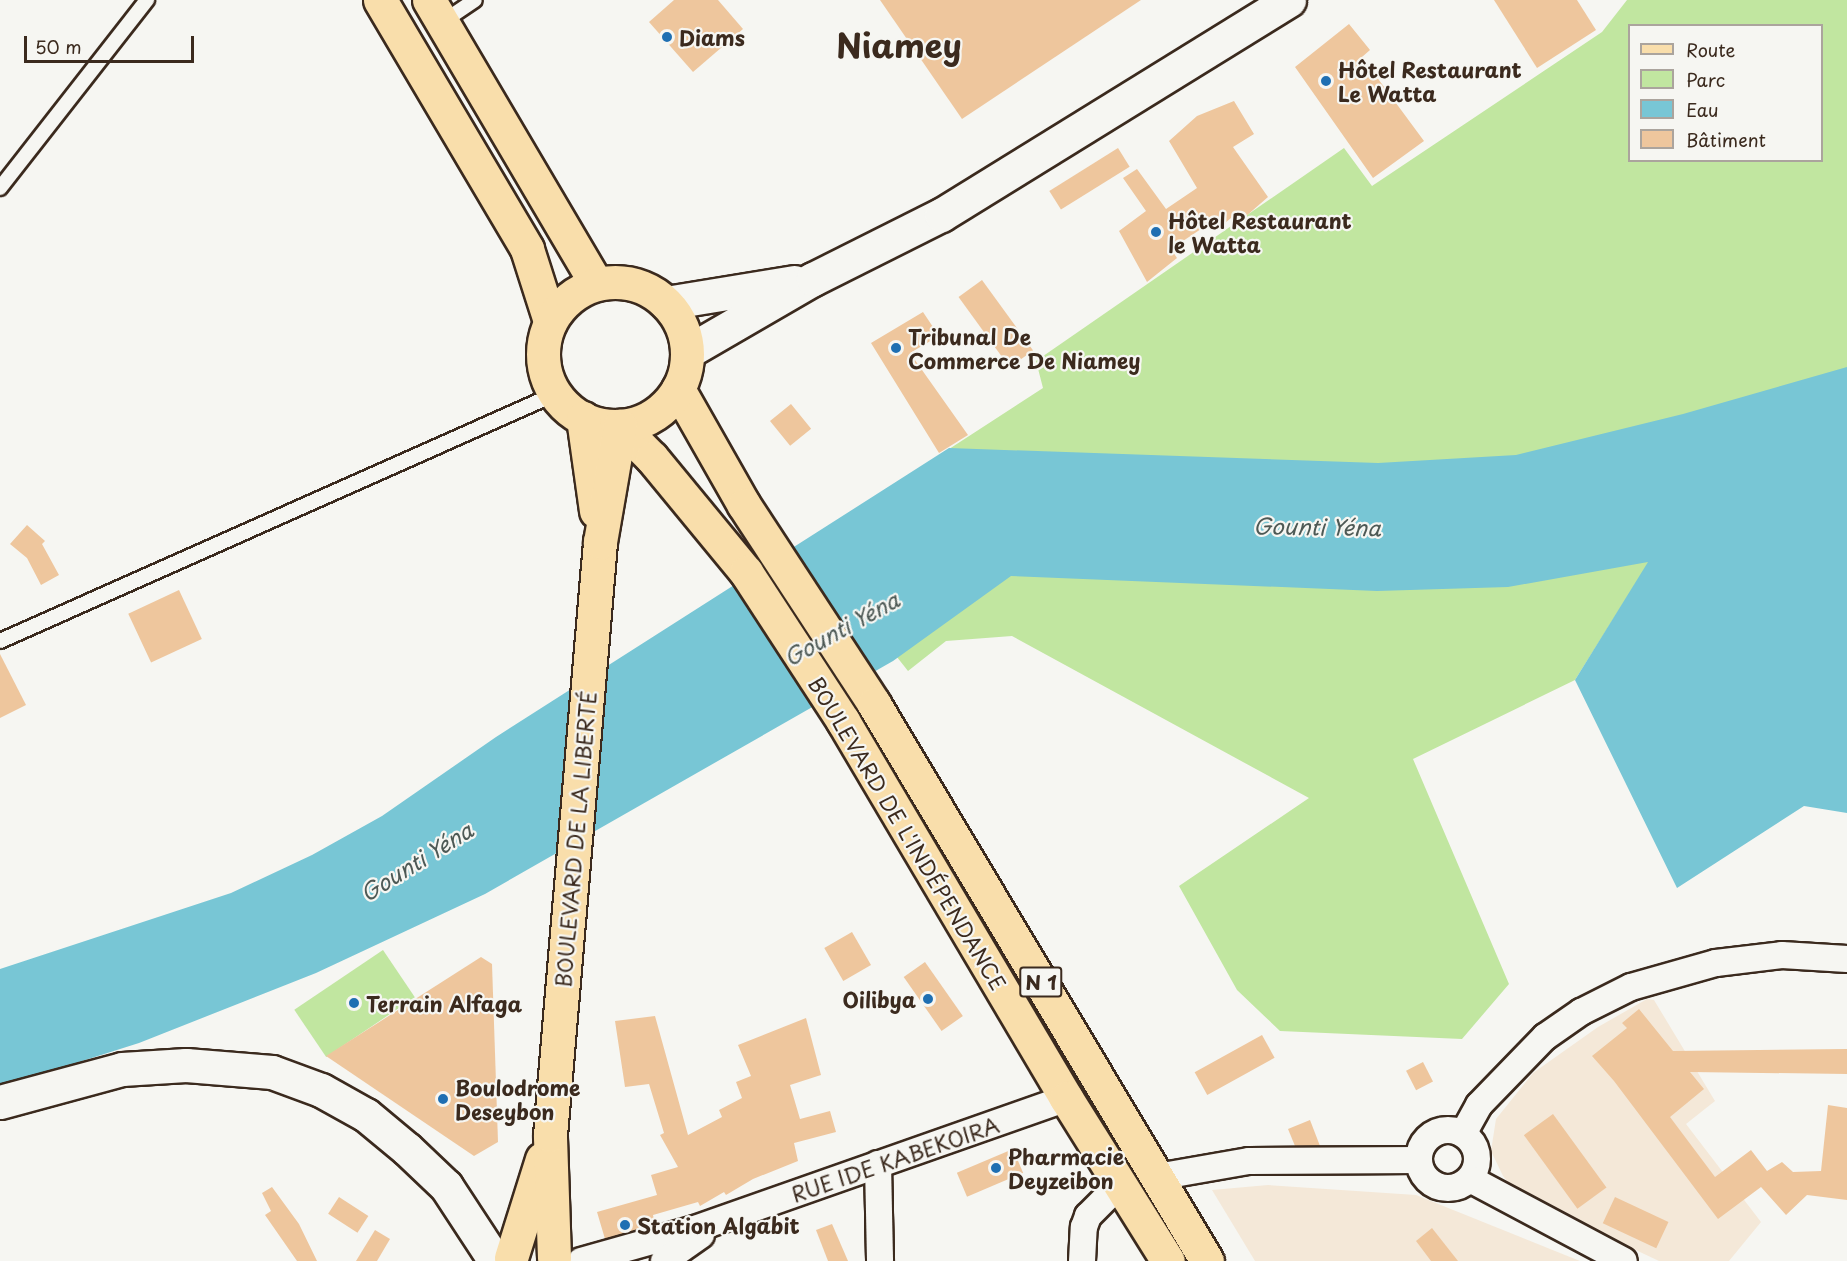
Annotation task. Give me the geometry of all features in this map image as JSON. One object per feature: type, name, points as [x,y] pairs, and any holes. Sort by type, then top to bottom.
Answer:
[{"type":"main road","points":[[380,0],[527,249],[550,321]]},
{"type":"main road","points":[[436,11],[596,284]]},
{"type":"main road","points":[[596,284],[634,284],[666,303],[681,326],[687,352],[678,389],[653,415],[620,426],[583,418],[555,394],[543,358],[550,321],[561,304],[596,284]]},
{"type":"main road","name":"BOULEVARD DE L'INDÉPENDANCE","points":[[678,389],[744,505],[874,704],[1207,1261]]},
{"type":"main road","name":"BOULEVARD DE LA LIBERTÉ","points":[[583,418],[600,542]]},
{"type":"main road","name":"BOULEVARD DE L'INDÉPENDANCE","points":[[620,426],[652,458],[746,572],[843,721],[1066,1098],[1168,1261]]},
{"type":"main road","name":"BOULEVARD DE LA LIBERTÉ","points":[[565,1260],[550,1135],[600,542],[620,426]]},
{"type":"main road","name":"BOULEVARD DE LA LIBERTÉ","points":[[504,1260],[550,1135]]},
{"type":"main road","points":[[504,1260],[540,1254],[565,1260]]},
{"type":"street","points":[[687,352],[813,279],[941,215],[1289,0]]},
{"type":"street","points":[[666,303],[813,279]]},
{"type":"street","points":[[1463,1134],[1479,1105],[1545,1037],[1581,1012],[1631,987],[1716,963],[1782,956],[1847,959]]},
{"type":"street","points":[[0,1102],[122,1069],[206,1065],[272,1072],[321,1090],[348,1105],[407,1149],[446,1186],[504,1260]]},
{"type":"street","name":"RUE IDE KABEKOIRA","points":[[724,1219],[1066,1098]]},
{"type":"street","points":[[1437,1131],[1463,1134],[1478,1155],[1470,1179],[1462,1185],[1443,1188],[1426,1178],[1419,1160],[1423,1143],[1437,1131]]},
{"type":"street","points":[[1157,1177],[1249,1161],[1419,1160]]},
{"type":"street","points":[[878,1164],[880,1261]]},
{"type":"street","points":[[1470,1179],[1624,1261]]},
{"type":"street","points":[[1082,1261],[1084,1227],[1088,1216],[1121,1183]]},
{"type":"street","points":[[565,1260],[724,1219]]},
{"type":"street","points":[[664,1261],[724,1219]]},
{"type":"lane","points":[[0,188],[147,0]]},
{"type":"lane","points":[[436,11],[475,0]]},
{"type":"lane","points":[[0,641],[555,394]]},
{"type":"shaded area","points":[[1647,999],[1654,1000],[1715,1101],[1686,1124],[1761,1222],[1729,1261],[1659,1261],[1517,1194],[1503,1176],[1491,1151],[1496,1119],[1533,1073],[1598,1027]]},
{"type":"shaded area","points":[[1268,1185],[1416,1195],[1580,1261],[1255,1261],[1212,1190]]},
{"type":"green space","points":[[1627,0],[1847,0],[1847,506],[1649,562],[1575,680],[1413,759],[1509,984],[1462,1039],[1280,1031],[1237,990],[1179,886],[1309,798],[1012,636],[946,641],[908,671],[806,542],[1043,388],[1036,361],[1344,148],[1372,186],[1602,32]]},
{"type":"green space","name":"Terrain Alfaga","points":[[383,950],[415,997],[326,1057],[294,1010]]},
{"type":"water","name":"Gounti Yéna","points":[[1847,367],[1847,813],[1804,806],[1677,888],[1575,680],[1648,562],[1508,587],[1377,591],[1011,576],[893,661],[485,894],[316,973],[139,1043],[0,1087],[0,969],[231,893],[312,855],[382,816],[496,737],[949,448],[1378,463],[1516,455],[1683,414]]},
{"type":"building","points":[[674,0],[718,0],[743,29],[693,72],[649,22]]},
{"type":"building","points":[[880,0],[1141,0],[962,119]]},
{"type":"building","points":[[1494,0],[1577,0],[1596,30],[1537,68]]},
{"type":"building","points":[[1349,24],[1370,50],[1362,57],[1424,141],[1373,178],[1295,67]]},
{"type":"building","points":[[1234,101],[1254,134],[1233,147],[1268,197],[1237,224],[1231,218],[1225,223],[1219,217],[1171,249],[1177,258],[1147,282],[1119,231],[1146,211],[1123,178],[1137,169],[1166,209],[1197,188],[1169,141],[1197,116]]},
{"type":"building","points":[[1118,148],[1130,167],[1061,210],[1049,191]]},
{"type":"building","points":[[982,280],[1033,350],[1010,367],[959,297]]},
{"type":"building","points":[[923,312],[939,336],[910,353],[968,435],[939,453],[871,343]]},
{"type":"building","points":[[791,404],[811,429],[790,446],[770,421]]},
{"type":"building","points":[[27,525],[45,541],[42,544],[59,575],[41,585],[27,558],[10,544]]},
{"type":"building","points":[[179,590],[202,639],[151,663],[128,614]]},
{"type":"building","points":[[0,654],[26,705],[0,718]]},
{"type":"building","points":[[852,932],[871,965],[843,981],[824,948]]},
{"type":"building","name":"Boulodrome Deseybon","points":[[481,957],[492,964],[498,1142],[474,1156],[326,1056]]},
{"type":"building","points":[[925,962],[963,1016],[942,1031],[904,977]]},
{"type":"building","points":[[1639,1009],[1673,1051],[1847,1049],[1847,1074],[1690,1072],[1704,1089],[1670,1117],[1715,1177],[1751,1150],[1767,1171],[1782,1162],[1793,1172],[1821,1171],[1828,1105],[1847,1108],[1847,1200],[1807,1195],[1786,1215],[1761,1187],[1718,1219],[1614,1081],[1592,1056],[1627,1028],[1622,1023]]},
{"type":"building","points":[[655,1016],[688,1135],[722,1117],[719,1110],[742,1098],[736,1082],[751,1076],[738,1045],[806,1018],[821,1075],[790,1085],[800,1119],[830,1111],[836,1132],[794,1143],[798,1161],[753,1179],[726,1195],[724,1192],[700,1206],[698,1202],[653,1215],[655,1225],[605,1239],[597,1212],[657,1195],[651,1175],[678,1167],[660,1135],[664,1133],[649,1084],[625,1087],[615,1021]]},
{"type":"building","points":[[1262,1035],[1275,1058],[1207,1095],[1195,1072]]},
{"type":"building","points":[[1423,1062],[1433,1082],[1416,1090],[1406,1071]]},
{"type":"building","points":[[1553,1114],[1606,1188],[1577,1209],[1524,1135]]},
{"type":"building","points":[[1310,1120],[1320,1146],[1295,1146],[1288,1129]]},
{"type":"building","points":[[1013,1149],[1023,1173],[967,1197],[957,1173]]},
{"type":"building","points":[[272,1187],[299,1224],[317,1261],[297,1261],[265,1215],[271,1211],[262,1193]]},
{"type":"building","points":[[339,1197],[368,1216],[357,1233],[328,1214]]},
{"type":"building","points":[[1615,1197],[1668,1222],[1656,1248],[1603,1223]]},
{"type":"building","points":[[832,1224],[848,1261],[828,1261],[816,1230]]},
{"type":"building","points":[[1432,1228],[1458,1261],[1431,1261],[1416,1241]]},
{"type":"building","points":[[375,1230],[390,1239],[377,1261],[356,1261]]},
{"type":"place","name":"Diams","points":[[667,37]]},
{"type":"place","name":"Hôtel Restaurant Le Watta","points":[[1326,81]]},
{"type":"place","name":"Hôtel Restaurant le Watta","points":[[1156,232]]},
{"type":"place","name":"Tribunal De Commerce De Niamey","points":[[896,348]]},
{"type":"place","name":"Oilibya","points":[[928,999]]},
{"type":"place","name":"Terrain Alfaga","points":[[354,1003]]},
{"type":"place","name":"Boulodrome Deseybon","points":[[443,1099]]},
{"type":"place","name":"Pharmacie Deyzeibon","points":[[996,1168]]},
{"type":"place","name":"Station Algabit","points":[[625,1225]]},
{"type":"district","name":"Niamey","points":[[899,45]]}]
